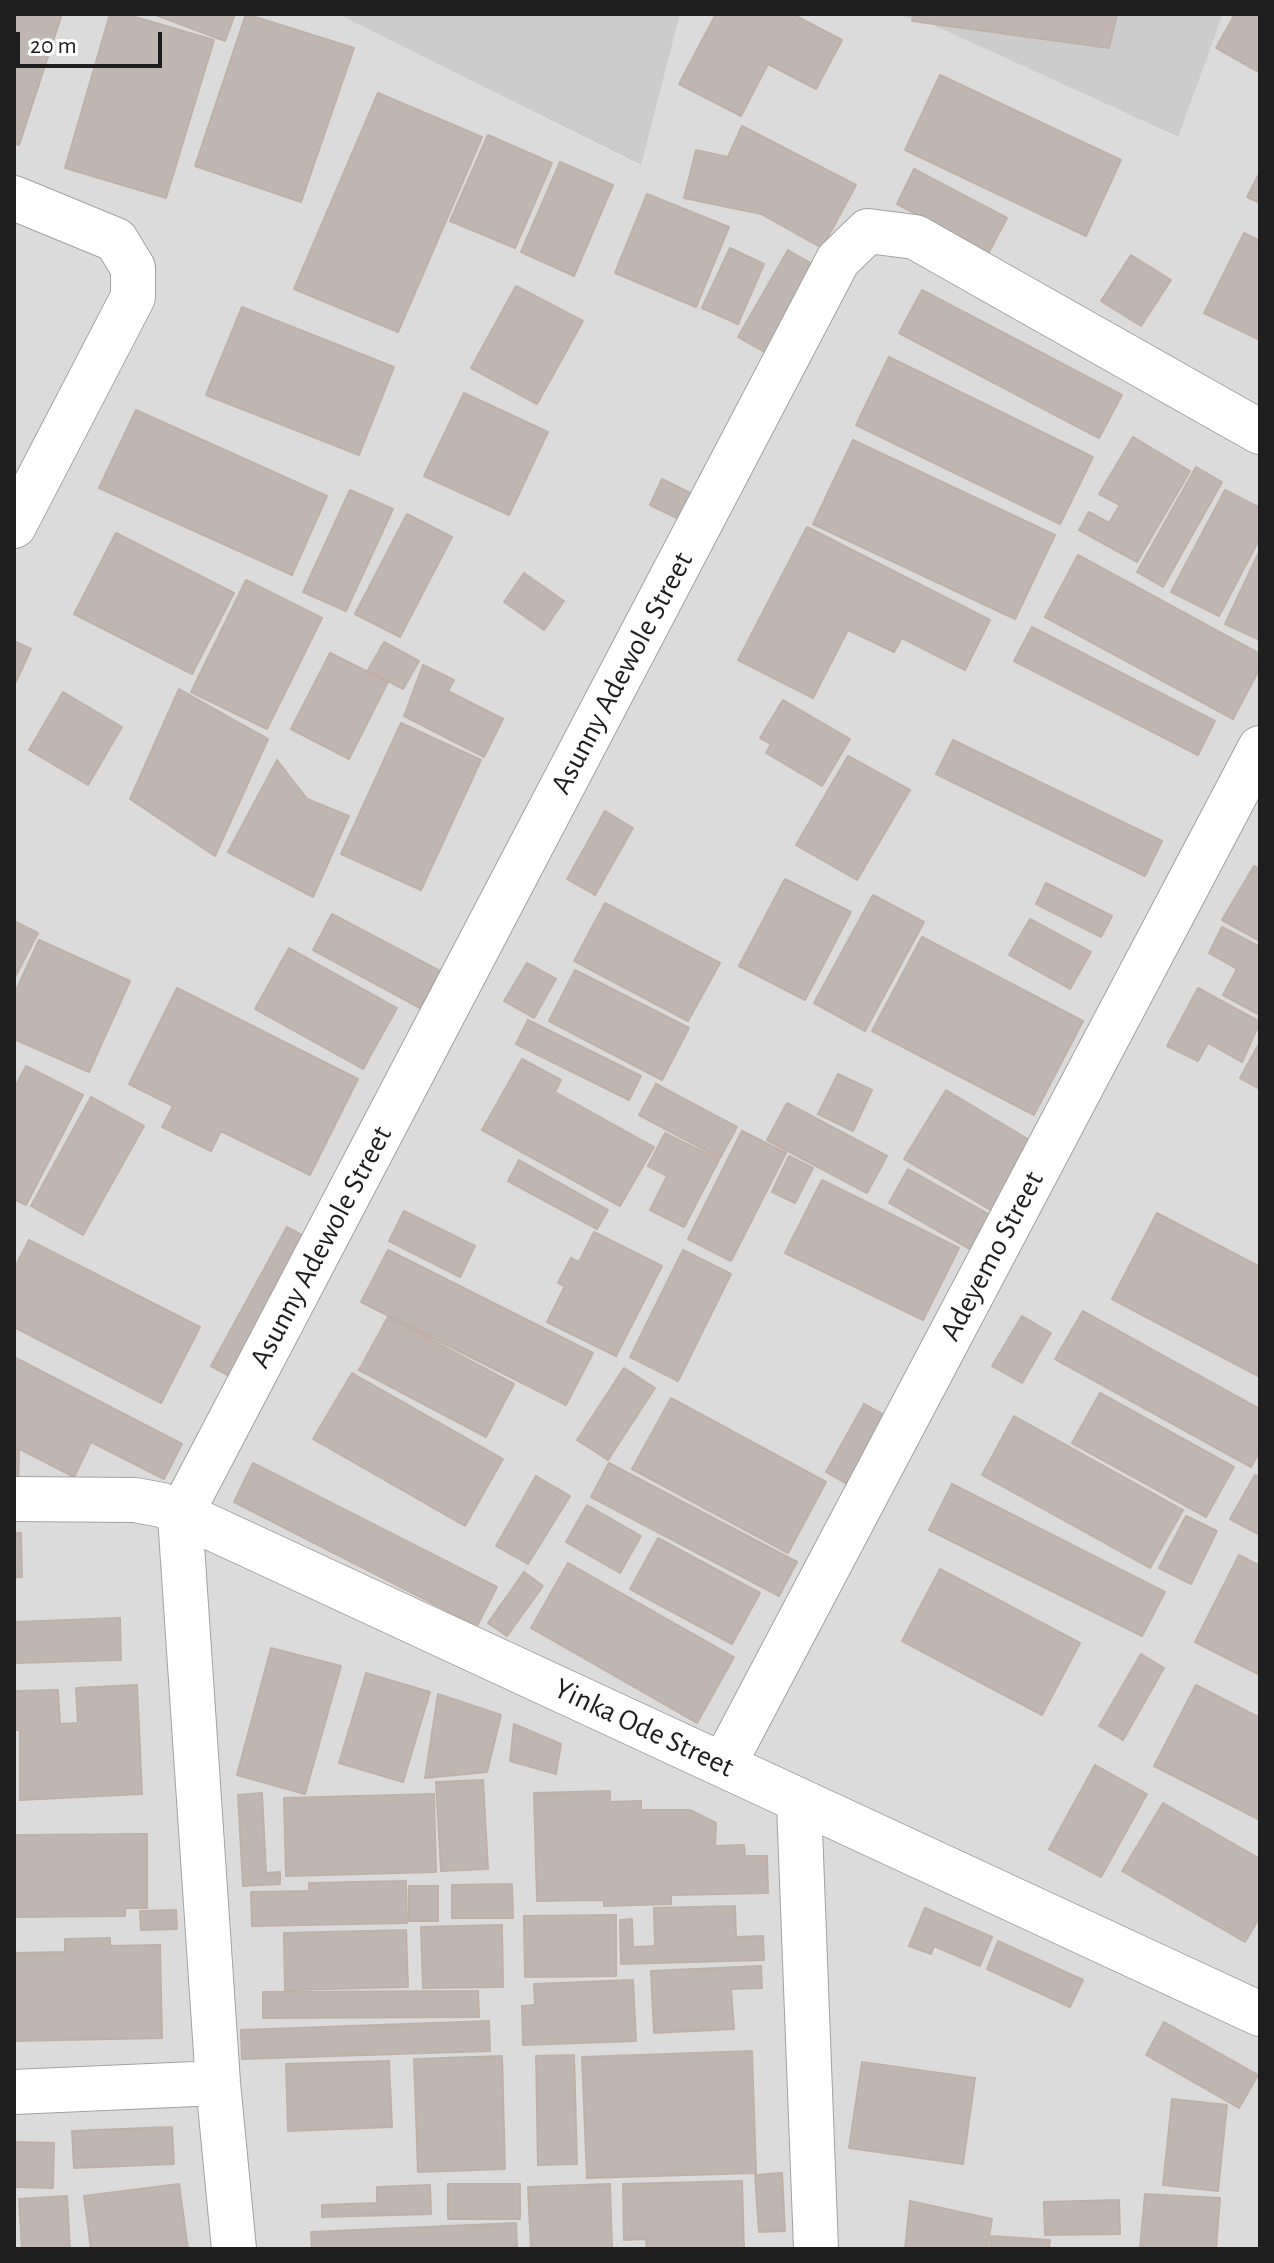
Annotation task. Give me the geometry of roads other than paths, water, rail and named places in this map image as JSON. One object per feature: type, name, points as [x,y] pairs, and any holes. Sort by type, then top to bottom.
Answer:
[{"type":"street","points":[[14,198],[116,240],[133,268],[133,297],[14,526]]},
{"type":"street","name":"Asunny Adewole Street","points":[[180,1516],[838,260],[868,231],[915,237],[1260,432]]},
{"type":"street","name":"Adeyemo Street","points":[[724,1764],[1260,748]]},
{"type":"street","name":"Yinka Ode Street","points":[[14,1499],[135,1500],[162,1505],[180,1516],[724,1764],[799,1803],[1260,2014]]},
{"type":"street","points":[[180,1516],[218,2083],[234,2249]]},
{"type":"street","points":[[799,1803],[816,2249]]},
{"type":"street","points":[[14,2092],[218,2083]]}]
